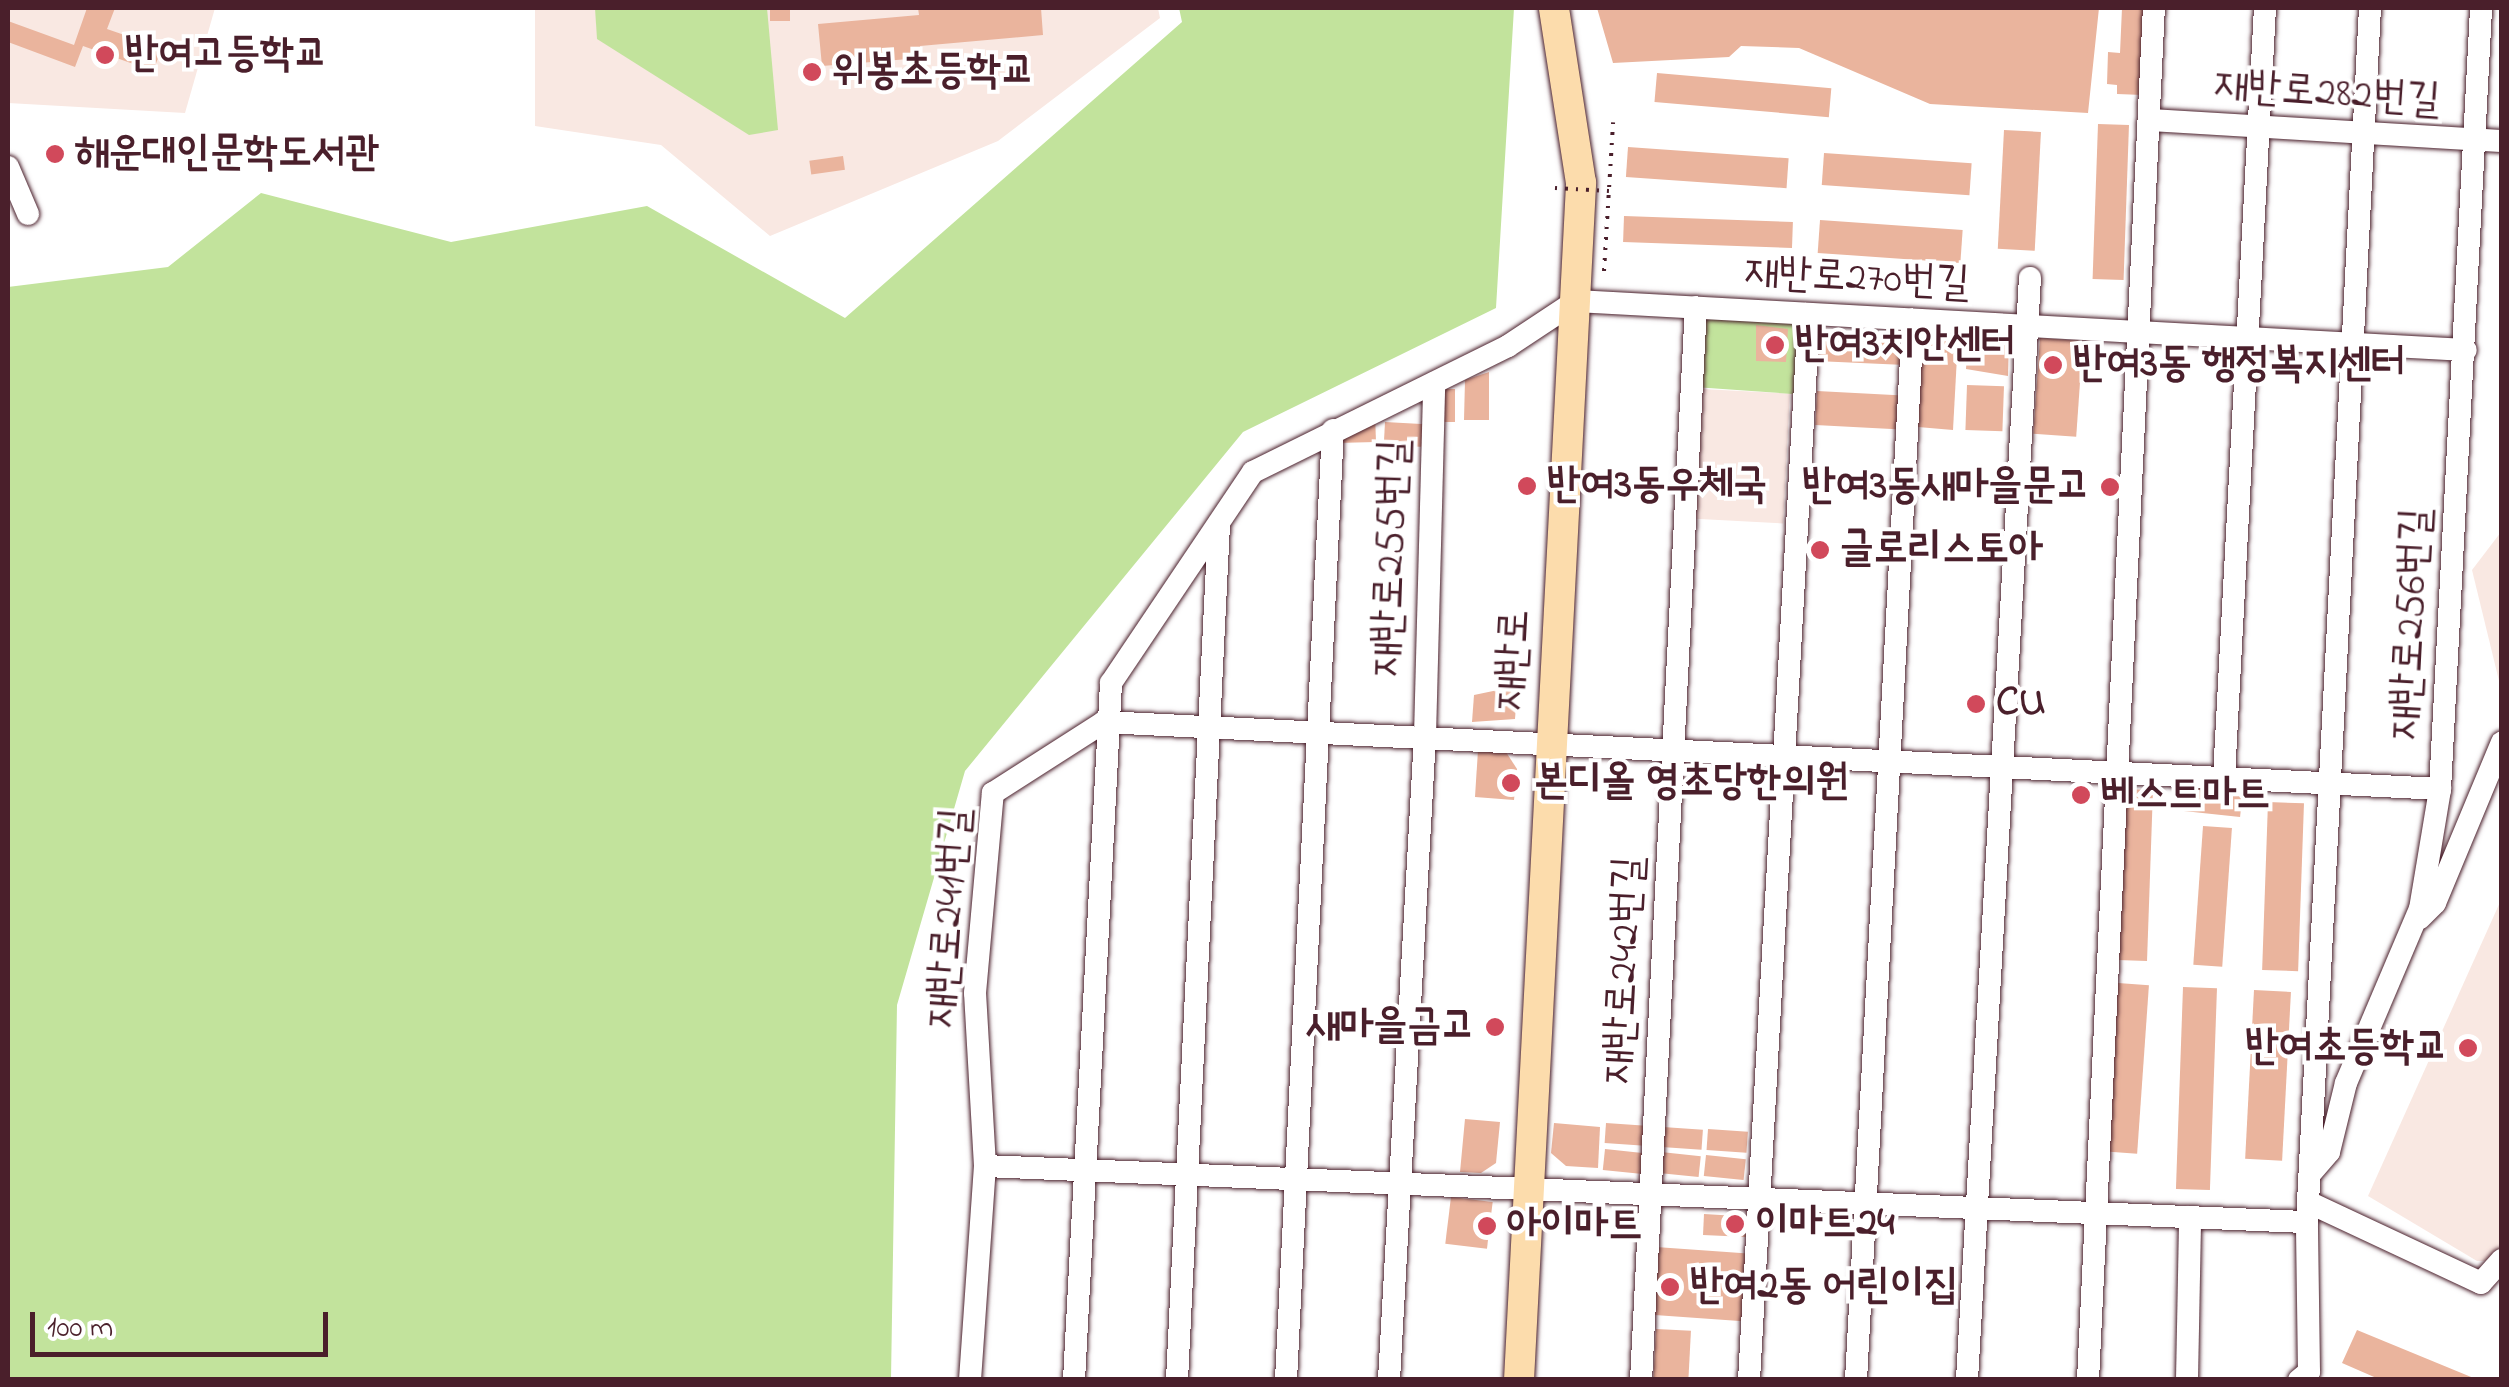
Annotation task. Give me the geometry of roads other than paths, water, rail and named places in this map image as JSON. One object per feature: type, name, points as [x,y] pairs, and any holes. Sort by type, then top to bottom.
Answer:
[{"type":"main road","name":"재반로","points":[[1519,1380],[1581,182],[1564,30],[1554,8]]},
{"type":"street","points":[[2088,1380],[2133,332],[2154,8]]},
{"type":"street","points":[[2224,778],[2265,8]]},
{"type":"street","points":[[2350,344],[2370,8]]},
{"type":"street","points":[[2466,350],[2481,8]]},
{"type":"street","name":"재반로282번길","points":[[2148,120],[2502,141]]},
{"type":"street","points":[[8,166],[28,214]]},
{"type":"street","points":[[1967,1380],[2006,766],[2030,278]]},
{"type":"street","name":"재반로270번길","points":[[1576,301],[2466,350]]},
{"type":"street","name":"재반로255번길","points":[[1552,741],[1104,722],[1111,683],[1253,472],[1434,383],[1576,301]]},
{"type":"street","points":[[1674,748],[1696,307]]},
{"type":"street","points":[[1750,1380],[1809,314]]},
{"type":"street","points":[[1856,1380],[1913,320]]},
{"type":"street","name":"재반로256번길","points":[[2328,783],[2350,344]]},
{"type":"street","name":"재반로256번길","points":[[1552,741],[2440,789],[2466,350]]},
{"type":"street","name":"재반로255번길","points":[[1425,736],[1434,383]]},
{"type":"street","name":"재반로255번길","points":[[1322,732],[1334,430]]},
{"type":"street","points":[[1177,1380],[1219,522]]},
{"type":"street","points":[[1074,1380],[1104,722]]},
{"type":"street","name":"재반로241번길","points":[[985,1166],[975,993],[993,793],[1104,722]]},
{"type":"street","points":[[1286,1380],[1322,732]]},
{"type":"street","points":[[1389,1380],[1425,736]]},
{"type":"street","points":[[2414,923],[2435,903],[2502,742]]},
{"type":"street","name":"재반로242번길","points":[[1641,1380],[1674,748]]},
{"type":"street","points":[[2299,1380],[2309,1372],[2308,1212],[2328,783]]},
{"type":"street","points":[[2310,1174],[2329,1152],[2346,1083],[2414,923],[2440,789]]},
{"type":"street","points":[[970,1380],[985,1166],[2094,1214],[2190,1217],[2308,1212],[2481,1282],[2502,1260]]},
{"type":"street","points":[[2188,1380],[2190,1217]]},
{"type":"place","name":"반여고등학교","points":[[105,55]]},
{"type":"place","name":"위봉초등학교","points":[[812,72]]},
{"type":"place","name":"해운대인문학도서관","points":[[55,154]]},
{"type":"place","name":"반여3치안센터","points":[[1775,345]]},
{"type":"place","name":"반여3동 행정복지센터","points":[[2053,365]]},
{"type":"place","name":"반여3동우체국","points":[[1527,486]]},
{"type":"place","name":"반여3동새마을문고","points":[[2110,487]]},
{"type":"place","name":"글로리스토아","points":[[1820,550]]},
{"type":"place","name":"CU","points":[[1976,704]]},
{"type":"place","name":"본디올 영초당한의원","points":[[1511,783]]},
{"type":"place","name":"베스트마트","points":[[2081,795]]},
{"type":"place","name":"새마을금고","points":[[1495,1027]]},
{"type":"place","name":"반여초등학교","points":[[2468,1048]]},
{"type":"place","name":"이마트24","points":[[1735,1224]]},
{"type":"place","name":"아이마트","points":[[1487,1226]]},
{"type":"place","name":"반여2동 어린이집","points":[[1670,1287]]}]
